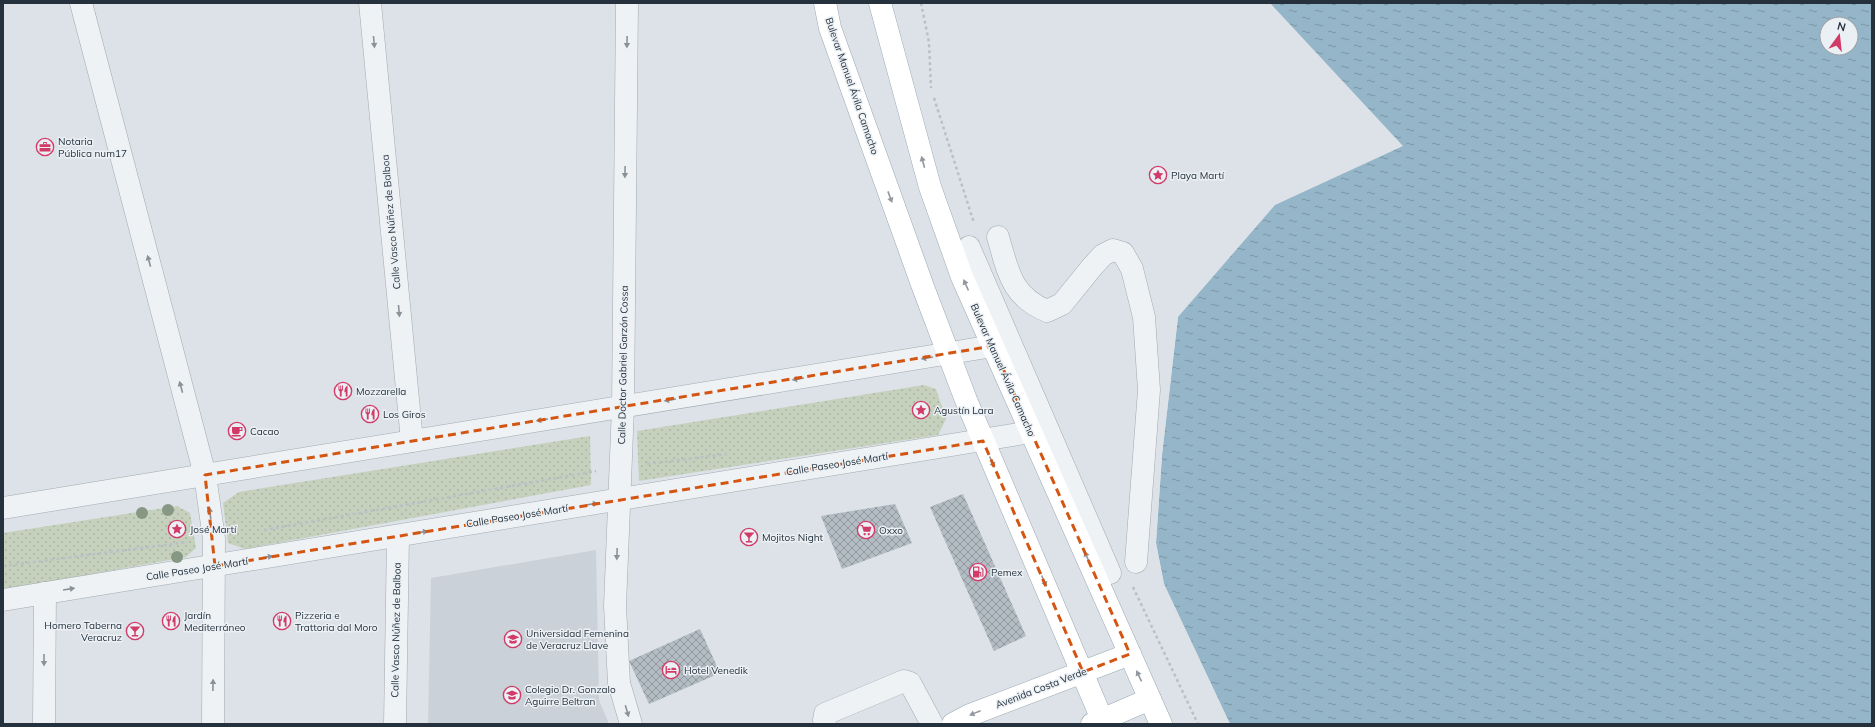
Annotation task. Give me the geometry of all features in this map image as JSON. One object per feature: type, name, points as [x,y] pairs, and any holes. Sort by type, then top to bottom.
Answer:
[{"type":"main road","name":"Bulevar Manuel Ávila Camacho","points":[[825,3],[830,28],[923,287],[983,441],[1083,672],[1099,723]]},
{"type":"main road","name":"Bulevar Manuel Ávila Camacho","points":[[880,3],[930,187],[962,277],[1161,724]]},
{"type":"main road","name":"Avenida Costa Verde","points":[[953,724],[970,715],[1130,654]]},
{"type":"main road","points":[[1099,723],[1150,699]]},
{"type":"street","points":[[81,3],[205,475],[214,538],[215,566],[213,724]]},
{"type":"street","name":"Calle Vasco Núñez de Balboa","points":[[370,3],[412,441]]},
{"type":"street","name":"Calle Doctor Gabriel Garzón Cossa","points":[[627,3],[622,467],[618,500],[615,606],[619,683],[631,724]]},
{"type":"street","points":[[998,237],[1008,273],[1022,296],[1034,306],[1047,311],[1062,304],[1103,255],[1113,250],[1123,253],[1132,269],[1144,317],[1148,390],[1136,562]]},
{"type":"street","points":[[969,248],[1110,573]]},
{"type":"street","points":[[3,508],[993,346]]},
{"type":"street","name":"Calle Paseo José Martí","points":[[3,600],[1031,432]]},
{"type":"street","name":"Calle Vasco Núñez de Balboa","points":[[395,724],[398,536]]},
{"type":"street","points":[[44,724],[45,593]]},
{"type":"street","points":[[825,724],[825,714],[904,681],[910,683],[932,724]]},
{"type":"path","points":[[261,530],[622,467],[730,454]]},
{"type":"path","points":[[3,566],[214,538]]},
{"type":"highlighted area","points":[[993,346],[1130,654],[1083,672],[983,441],[215,566],[205,475]]},
{"type":"shaded area","name":"Universidad Femenina de Veracruz Llave","points":[[596,550],[599,700],[609,724],[428,724],[431,578]]},
{"type":"green space","points":[[924,385],[936,389],[946,419],[938,435],[639,481],[637,431]]},
{"type":"green space","points":[[590,436],[591,485],[245,549],[228,543],[223,503],[239,492]]},
{"type":"green space","points":[[177,506],[190,513],[196,548],[186,557],[3,590],[3,533]]},
{"type":"water","points":[[1270,3],[1872,3],[1872,724],[1230,724],[1164,584],[1156,543],[1162,455],[1178,317],[1275,205],[1403,146]]},
{"type":"pier","points":[[1176,317],[1178,317],[1162,455],[1156,543],[1164,584],[1230,724],[1228,724],[1162,585],[1154,543],[1160,455]]},
{"type":"building","name":"Pemex","points":[[963,494],[1026,636],[994,651],[930,507]]},
{"type":"building","name":"Oxxo","points":[[895,504],[912,543],[842,569],[821,516]]},
{"type":"building","points":[[700,629],[720,673],[649,704],[629,661]]},
{"type":"place","name":"Notaria Pública num17","points":[[45,147]]},
{"type":"place","name":"Playa Martí","points":[[1158,175]]},
{"type":"place","name":"Mozzarella","points":[[343,391]]},
{"type":"place","name":"Agustín Lara","points":[[921,410]]},
{"type":"place","name":"Los Giros","points":[[370,414]]},
{"type":"place","name":"Cacao","points":[[237,431]]},
{"type":"place","name":"José Martí","points":[[177,529]]},
{"type":"place","name":"Oxxo","points":[[866,530]]},
{"type":"place","name":"Mojitos Night","points":[[749,537]]},
{"type":"place","name":"Pemex","points":[[978,572]]},
{"type":"place","name":"Jardín Mediterráneo","points":[[171,621]]},
{"type":"place","name":"Pizzeria e Trattoria dal Moro","points":[[282,621]]},
{"type":"place","name":"Homero Taberna Veracruz","points":[[135,631]]},
{"type":"place","name":"Universidad Femenina de Veracruz Llave","points":[[513,639]]},
{"type":"place","name":"Hotel Venedik","points":[[671,670]]},
{"type":"place","name":"Colegio Dr. Gonzalo Aguirre Beltran","points":[[512,695]]}]
